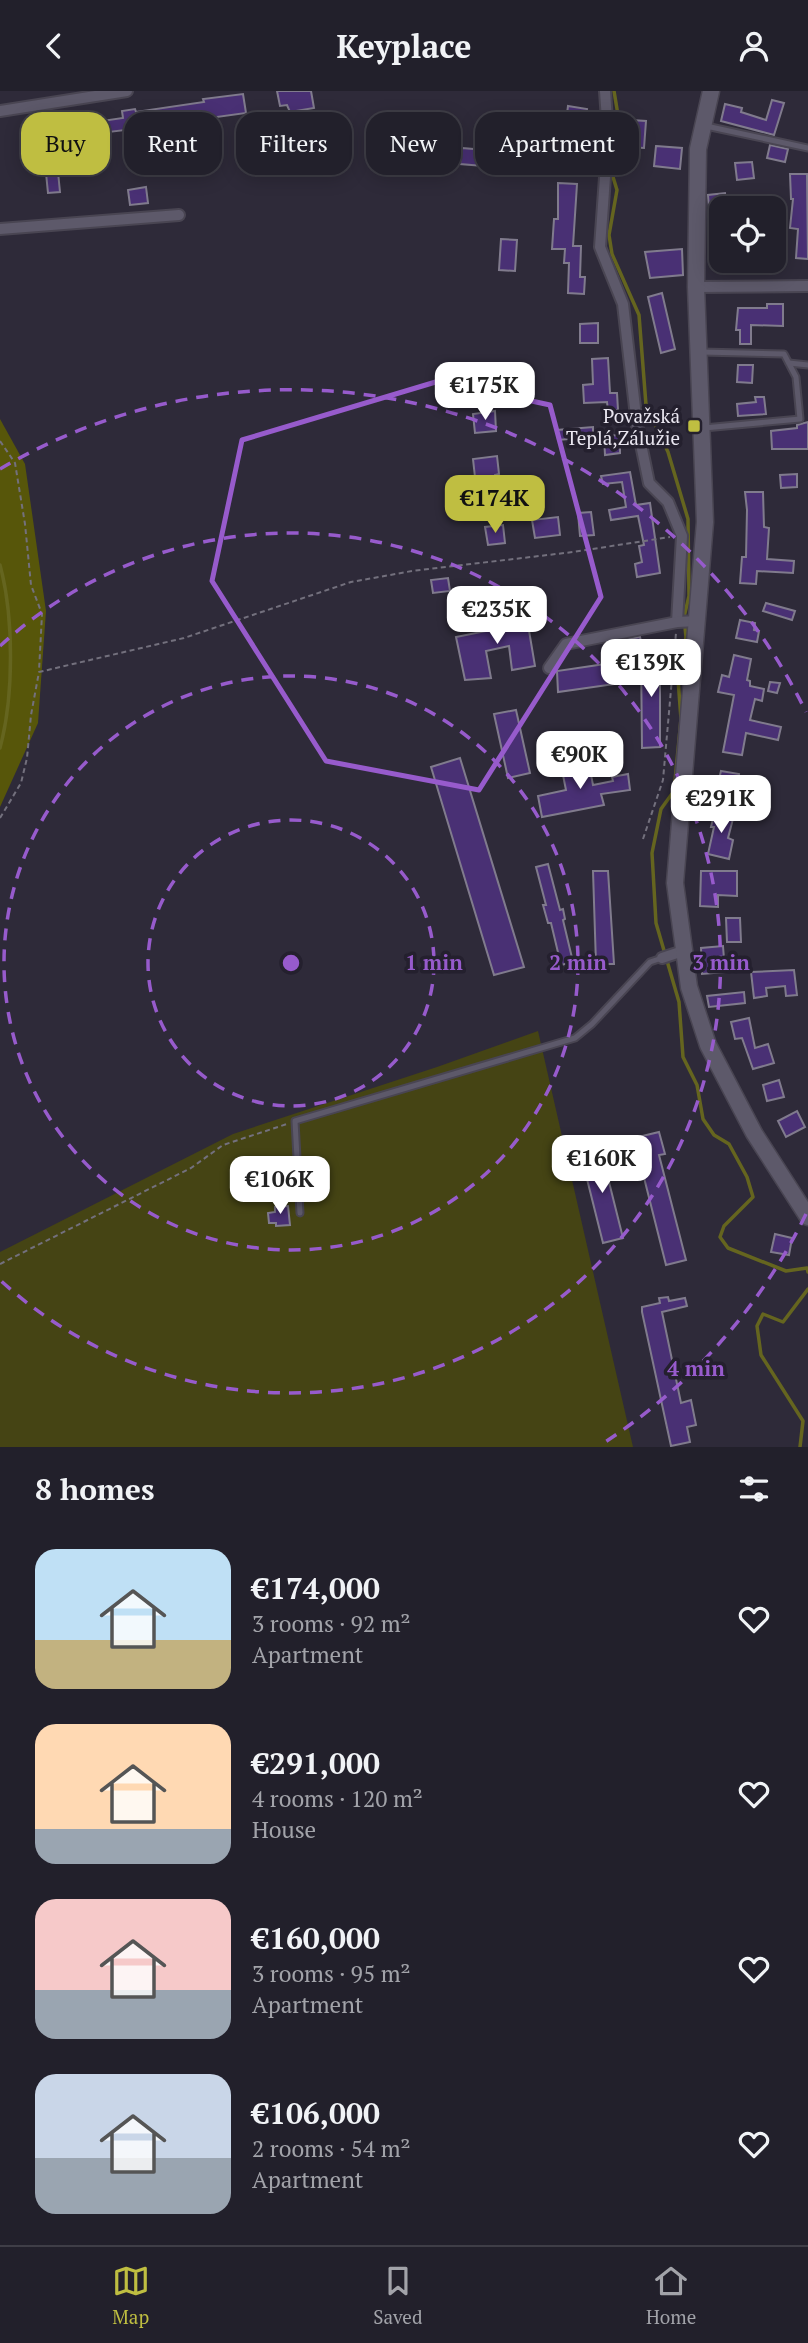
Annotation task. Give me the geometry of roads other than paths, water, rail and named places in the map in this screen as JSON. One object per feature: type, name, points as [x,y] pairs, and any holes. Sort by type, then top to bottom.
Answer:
[{"type":"street","points":[[0,111],[127,91]]},
{"type":"street","points":[[605,91],[608,135],[600,247],[623,304],[637,425],[649,483],[668,502],[682,536],[677,622]]},
{"type":"street","points":[[711,91],[698,149],[696,287],[705,522],[671,955],[708,1045],[754,1133],[808,1217]]},
{"type":"street","points":[[0,229],[179,215]]},
{"type":"street","points":[[696,287],[807,284]]},
{"type":"street","points":[[548,668],[566,644],[677,622],[698,621]]},
{"type":"lane","points":[[703,125],[808,148]]},
{"type":"lane","points":[[699,352],[784,354],[796,377],[800,419],[702,428]]},
{"type":"lane","points":[[789,363],[808,365]]},
{"type":"lane","points":[[300,1213],[295,1121],[575,1038],[592,1024],[650,962],[671,955]]},
{"type":"waterway","points":[[614,91],[619,121],[613,177],[617,190],[609,235],[612,254],[639,315],[646,405],[668,452],[688,519],[689,596],[684,617],[686,637],[678,679],[681,719],[674,791],[661,809],[652,853],[656,923],[679,1002],[683,1057],[697,1085],[703,1119],[714,1135],[729,1144],[747,1177],[753,1197],[724,1226],[720,1237],[728,1248],[786,1271],[807,1268],[808,1272]]},
{"type":"waterway","points":[[0,565],[10,632],[8,705],[0,748]]},
{"type":"waterway","points":[[800,1447],[803,1421],[761,1355],[757,1326],[763,1314],[783,1322],[808,1289]]},
{"type":"place","name":"Považská Teplá,Zálužie","points":[[694,426]]}]
